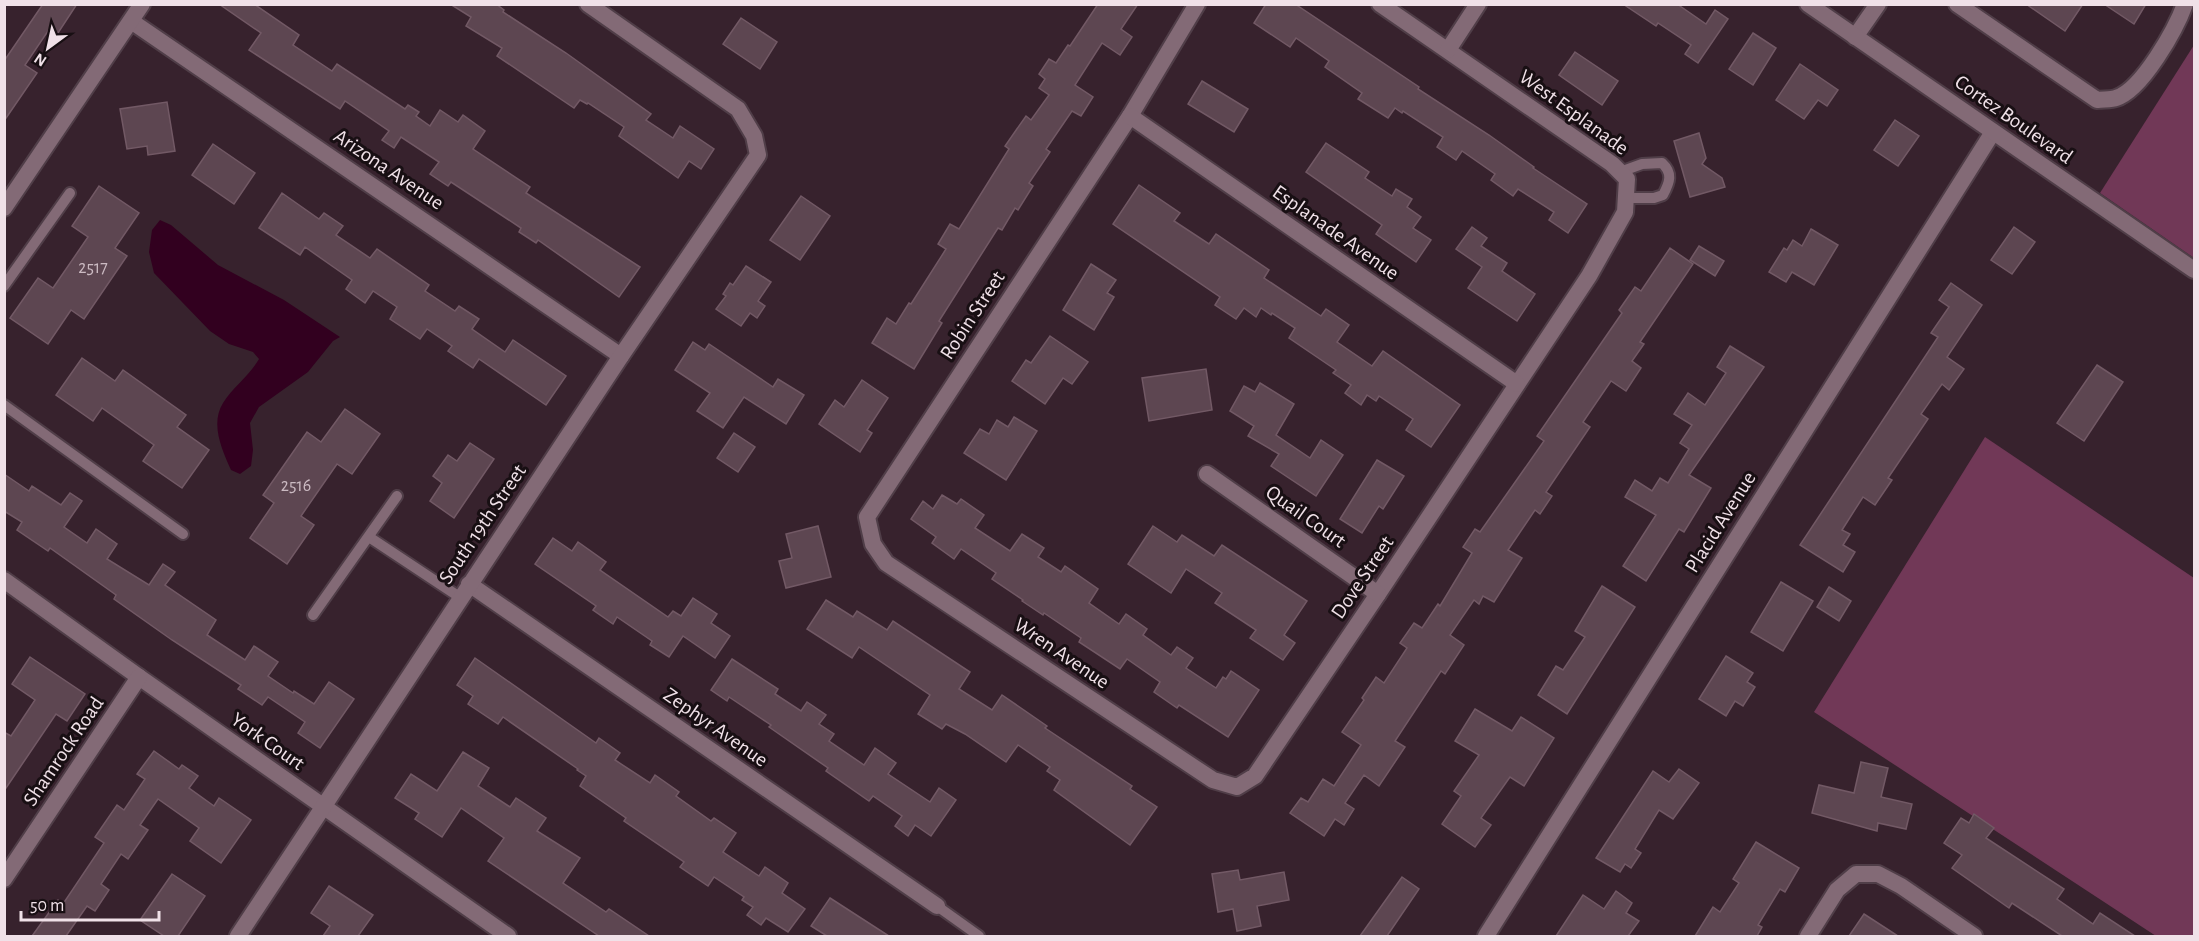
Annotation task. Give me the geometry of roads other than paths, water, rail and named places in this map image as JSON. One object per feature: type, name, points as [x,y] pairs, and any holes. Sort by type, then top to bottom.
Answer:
[{"type":"street","points":[[4,208],[142,4]]},
{"type":"street","name":"South 19th Street","points":[[238,936],[621,356],[758,155],[754,136],[738,109],[588,4]]},
{"type":"street","name":"Robin Street","points":[[873,544],[867,517],[1130,116],[1197,4]]},
{"type":"street","name":"West Esplanade","points":[[1380,4],[1612,164],[1627,179],[1626,198]]},
{"type":"street","points":[[1448,50],[1478,4]]},
{"type":"street","name":"Cortez Boulevard","points":[[1808,4],[2194,270]]},
{"type":"street","points":[[1855,37],[1878,4]]},
{"type":"street","points":[[1957,4],[2097,100],[2117,98],[2132,87],[2162,50],[2179,21],[2185,4]]},
{"type":"street","name":"Arizona Avenue","points":[[131,21],[621,356]]},
{"type":"street","name":"Esplanade Avenue","points":[[1130,116],[1517,384]]},
{"type":"street","name":"Placid Avenue","points":[[1486,936],[1993,132]]},
{"type":"street","points":[[1517,384],[1589,276],[1625,212],[1626,198]]},
{"type":"street","name":"Dove Street","points":[[1237,787],[1255,776],[1517,384]]},
{"type":"street","name":"Quail Court","points":[[1207,474],[1378,594]]},
{"type":"street","name":"Wren Avenue","points":[[873,544],[885,563],[1213,780],[1237,787]]},
{"type":"street","name":"York Court","points":[[4,580],[323,808],[508,936]]},
{"type":"street","name":"Zephyr Avenue","points":[[465,591],[937,906]]},
{"type":"street","name":"Shamrock Road","points":[[4,879],[139,678]]},
{"type":"street","points":[[1808,936],[1837,890],[1856,874],[1878,874],[1901,886],[1974,936]]},
{"type":"lane","points":[[1620,172],[1642,164],[1662,163],[1670,175],[1669,184],[1663,195],[1654,198],[1626,198]]},
{"type":"lane","points":[[4,286],[70,193]]},
{"type":"lane","points":[[4,405],[183,534]]},
{"type":"lane","points":[[313,615],[398,496]]},
{"type":"lane","points":[[369,537],[465,591]]},
{"type":"lane","points":[[937,906],[979,936]]}]
